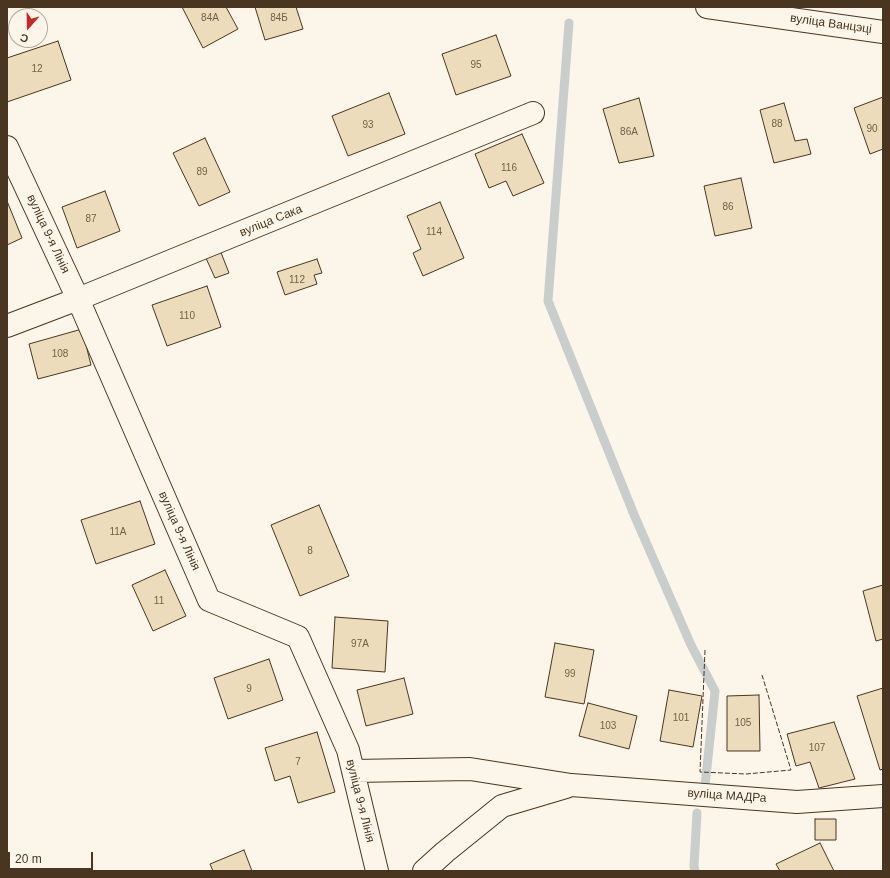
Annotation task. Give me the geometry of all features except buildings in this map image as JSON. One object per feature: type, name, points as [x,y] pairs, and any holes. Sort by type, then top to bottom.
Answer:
[{"type":"street","name":"вуліца Ванцэці","points":[[707,7],[883,32]]},
{"type":"street","name":"вуліца Сака","points":[[7,326],[78,299],[533,114]]},
{"type":"street","name":"вуліца 9-я Лінія","points":[[7,147],[78,299],[209,600],[298,637],[348,750],[377,871]]},
{"type":"street","name":"вуліца МАДРа","points":[[353,772],[470,769],[571,785],[797,802],[883,796]]},
{"type":"street","name":"вуліца МАДРа","points":[[424,871],[502,806],[571,785]]},
{"type":"waterway","points":[[569,23],[548,301],[635,517],[691,645],[715,691],[705,786]]},
{"type":"waterway","points":[[695,871],[697,813]]},
{"type":"fence","points":[[705,650],[700,772],[746,774],[791,770],[762,675]]}]
